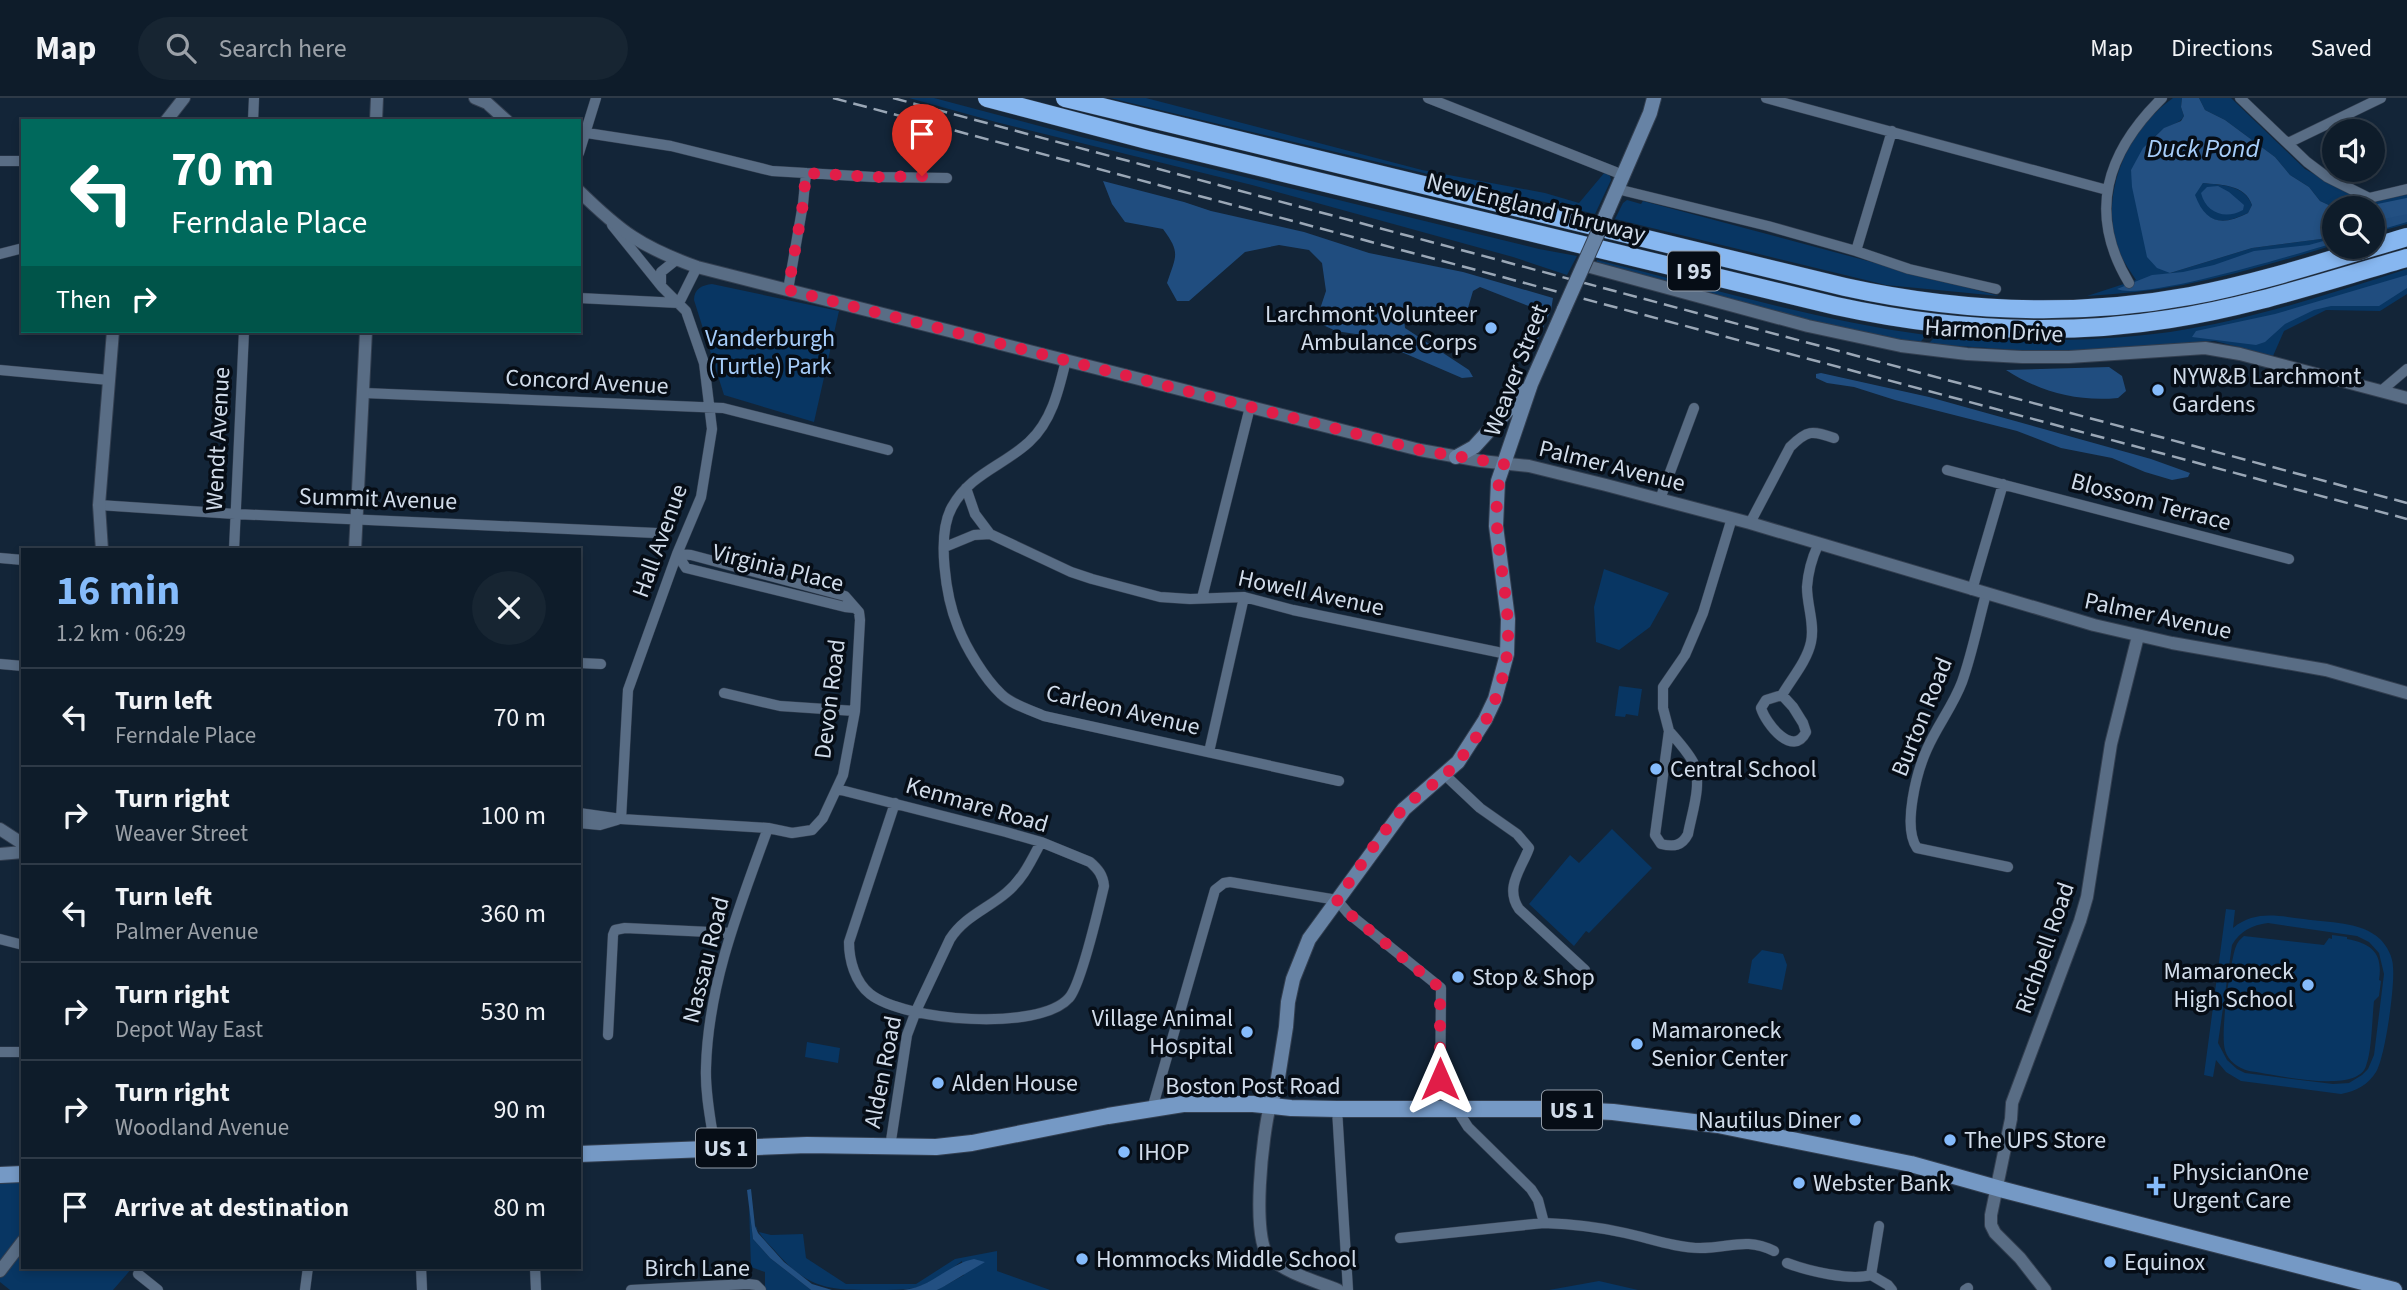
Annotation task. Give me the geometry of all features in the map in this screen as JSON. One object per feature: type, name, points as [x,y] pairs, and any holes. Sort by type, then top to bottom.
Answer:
[{"type":"highway","name":"New England Thruway","points":[[987,98],[1147,140],[1836,306],[1935,323],[2036,330],[2160,321],[2248,303],[2407,258]]},
{"type":"highway","name":"New England Thruway","points":[[1065,98],[1846,287],[1954,306],[2056,309],[2156,301],[2254,281],[2407,237]]},
{"type":"main road","name":"Weaver Street","points":[[1270,1106],[1283,1047],[1287,1002],[1309,939],[1404,808],[1458,762],[1495,699],[1507,654],[1506,594],[1496,526],[1498,481],[1531,384],[1564,309],[1587,267],[1654,98]]},
{"type":"main road","points":[[1456,457],[1474,447],[1531,384]]},
{"type":"main road","name":"Boston Post Road","points":[[581,1154],[807,1145],[936,1146],[972,1143],[1183,1104],[1253,1104],[1337,1109],[1585,1110],[1687,1120],[1911,1164],[1995,1187]]},
{"type":"main road","points":[[0,1175],[21,1174]]},
{"type":"main road","name":"US 1","points":[[1995,1187],[2394,1290]]},
{"type":"street","points":[[168,119],[184,98]]},
{"type":"street","points":[[253,119],[254,98]]},
{"type":"street","points":[[376,119],[377,98]]},
{"type":"street","points":[[475,98],[487,103],[505,119]]},
{"type":"street","points":[[581,148],[596,98]]},
{"type":"street","name":"Harmon Drive","points":[[1428,98],[1620,182],[1909,269],[1996,289]]},
{"type":"street","points":[[1766,98],[2107,190]]},
{"type":"street","points":[[2129,283],[2116,260],[2111,243],[2107,190],[2116,162],[2130,135],[2162,98]]},
{"type":"street","points":[[2240,98],[2327,177],[2369,198],[2407,189]]},
{"type":"street","points":[[2288,143],[2381,98]]},
{"type":"street","points":[[1856,251],[1892,131]]},
{"type":"street","points":[[587,133],[671,146],[772,171],[947,177]]},
{"type":"street","points":[[0,161],[21,161]]},
{"type":"street","points":[[788,290],[806,173]]},
{"type":"street","name":"Palmer Avenue","points":[[581,193],[608,220],[651,250],[696,267],[1456,457],[1529,466],[1660,499],[2138,636],[2326,670],[2407,693]]},
{"type":"street","name":"Hall Avenue","points":[[608,220],[662,287],[686,311],[698,343],[711,409],[712,429],[701,497],[677,554],[628,690],[621,819]]},
{"type":"street","points":[[0,254],[21,249]]},
{"type":"street","points":[[662,287],[660,272],[676,260]]},
{"type":"street","points":[[581,298],[680,303],[696,267]]},
{"type":"street","name":"Harmon Drive","points":[[1587,267],[1808,326],[1901,346],[2022,357],[2069,357],[2205,348],[2240,354],[2407,398]]},
{"type":"street","points":[[102,548],[99,505],[113,333]]},
{"type":"street","name":"Wendt Avenue","points":[[234,548],[244,333]]},
{"type":"street","points":[[355,548],[366,333]]},
{"type":"street","name":"Carleon Avenue","points":[[1066,360],[1052,408],[1040,430],[1018,451],[983,472],[966,488],[950,510],[944,534],[947,576],[958,628],[987,678],[1003,696],[1044,716],[1339,781]]},
{"type":"street","points":[[2381,391],[2407,369]]},
{"type":"street","points":[[0,370],[109,380]]},
{"type":"street","name":"Concord Avenue","points":[[364,393],[723,408],[888,450]]},
{"type":"street","points":[[1202,598],[1250,407]]},
{"type":"street","points":[[1660,499],[1694,408]]},
{"type":"street","points":[[1750,523],[1790,447],[1808,432],[1834,438]]},
{"type":"street","name":"Blossom Terrace","points":[[1947,470],[2289,559]]},
{"type":"street","points":[[1972,590],[2003,484]]},
{"type":"street","points":[[966,488],[975,514],[990,534]]},
{"type":"street","name":"Summit Avenue","points":[[99,505],[235,514],[656,533]]},
{"type":"street","points":[[1669,731],[1692,759],[1697,780],[1688,834],[1684,841],[1669,846],[1661,844],[1655,835],[1669,731],[1663,708],[1664,687],[1685,655],[1703,612],[1732,518]]},
{"type":"street","points":[[944,547],[974,535],[990,534]]},
{"type":"street","name":"Howell Avenue","points":[[990,534],[1018,549],[1092,579],[1160,597],[1244,597],[1293,610],[1507,654]]},
{"type":"street","points":[[1782,695],[1803,723],[1806,732],[1796,742],[1785,740],[1761,708],[1766,700],[1782,695],[1806,657],[1812,627],[1807,587],[1818,545]]},
{"type":"street","name":"Virginia Place","points":[[677,554],[691,555],[845,596],[855,608]]},
{"type":"street","points":[[0,558],[21,560]]},
{"type":"street","name":"Burton Road","points":[[1986,594],[1962,682],[1927,748],[1913,799],[1912,841],[1917,848],[2008,867]]},
{"type":"street","points":[[1209,752],[1244,597]]},
{"type":"street","name":"Devon Road","points":[[768,828],[792,833],[812,830],[823,818],[837,789],[855,711],[860,620],[855,608]]},
{"type":"street","name":"Richbell Road","points":[[2045,1290],[2020,1258],[1994,1233],[1991,1215],[2012,1103],[2087,897],[2111,744],[2138,636]]},
{"type":"street","points":[[581,663],[601,664]]},
{"type":"street","points":[[0,664],[21,666]]},
{"type":"street","points":[[724,693],[780,706],[855,711]]},
{"type":"street","points":[[1445,775],[1480,808],[1517,834],[1529,848],[1513,884],[1514,902],[1585,970]]},
{"type":"street","name":"Kenmare Road","points":[[837,789],[1041,842],[1090,862],[1100,873],[1104,886],[1078,979],[1070,997],[1061,1004],[1049,1011],[1007,1019],[966,1019],[916,1012]]},
{"type":"street","points":[[895,803],[849,942],[849,956],[856,973],[870,993],[878,999],[916,1012]]},
{"type":"street","points":[[581,813],[621,819],[768,828]]},
{"type":"street","points":[[581,823],[600,825],[621,819]]},
{"type":"street","name":"Nassau Road","points":[[715,1149],[706,1071],[714,996],[731,933],[768,828]]},
{"type":"street","points":[[0,830],[21,843]]},
{"type":"street","name":"Alden Road","points":[[890,1147],[907,1035],[956,931],[1017,883],[1041,842]]},
{"type":"street","points":[[0,854],[21,852]]},
{"type":"street","points":[[1152,1108],[1215,890],[1223,883],[1230,882],[1337,900],[1352,916],[1440,988],[1448,1108],[1531,1189],[1538,1199],[1544,1223]]},
{"type":"street","points":[[608,1035],[615,930],[625,928],[731,933]]},
{"type":"street","points":[[0,939],[21,944]]},
{"type":"street","points":[[0,1052],[21,1052]]},
{"type":"street","points":[[1270,1106],[1265,1125],[1259,1223],[1263,1247],[1267,1256],[1283,1267],[1338,1290]]},
{"type":"street","points":[[1337,1109],[1348,1290]]},
{"type":"street","points":[[1400,1238],[1544,1223],[1621,1231],[1698,1248],[1750,1243],[1760,1244],[1774,1251]]},
{"type":"street","points":[[1871,1275],[1879,1226]]},
{"type":"street","points":[[0,1271],[21,1244]]},
{"type":"street","points":[[1787,1263],[1819,1272],[1862,1278],[1871,1275],[1892,1290]]},
{"type":"street","points":[[305,1290],[308,1269]]},
{"type":"street","points":[[421,1269],[422,1290]]},
{"type":"street","points":[[535,1269],[536,1290]]},
{"type":"street","points":[[138,1274],[158,1290]]},
{"type":"street","name":"Birch Lane","points":[[631,1290],[748,1284],[756,1285],[761,1290]]},
{"type":"green space","points":[[909,98],[934,98],[1081,137],[1577,256],[1567,275],[1513,257],[1252,185]]},
{"type":"green space","points":[[1110,98],[1146,98],[1422,170],[1545,193],[1579,203],[1605,172],[1611,180],[1595,214]]},
{"type":"green space","points":[[2173,98],[2182,98],[2184,116],[2152,140],[2131,171],[2170,273],[2252,248],[2322,239],[2322,249],[2202,281],[2147,291],[2087,296],[2136,280],[2119,252],[2113,231],[2114,187],[2130,146],[2156,112]]},
{"type":"green space","points":[[2199,98],[2231,98],[2305,169],[2322,178],[2322,182],[2328,182],[2353,196],[2322,196],[2322,202],[2320,201],[2309,187],[2290,175],[2275,157],[2225,120],[2205,110]]},
{"type":"green space","points":[[2203,183],[2232,187],[2244,193],[2252,205],[2248,213],[2222,221],[2209,217],[2194,195]]},
{"type":"green space","points":[[2407,194],[2407,224],[2385,230],[2385,199]]},
{"type":"green space","points":[[1627,200],[1641,204],[1643,201],[1999,296],[1886,285],[1615,219]]},
{"type":"green space","points":[[1597,260],[1802,312],[1926,335],[1919,344],[1875,337],[1596,264]]},
{"type":"green space","points":[[2407,269],[2407,294],[2380,311],[2326,310],[2284,331],[2273,356],[2215,341],[2049,352],[1928,344],[1935,337],[2052,340],[2170,332],[2260,313]]},
{"type":"green space","name":"Vanderburgh (Turtle) Park","points":[[712,284],[839,311],[814,422],[724,395],[694,300],[699,288]]},
{"type":"green space","points":[[1604,569],[1669,593],[1650,627],[1619,650],[1596,642],[1594,607]]},
{"type":"green space","points":[[1619,686],[1642,689],[1638,716],[1615,716]]},
{"type":"green space","points":[[1612,829],[1652,868],[1589,933],[1586,931],[1574,946],[1529,904],[1570,855],[1579,863]]},
{"type":"green space","points":[[2226,909],[2235,910],[2233,928],[2258,916],[2334,922],[2372,933],[2385,945],[2393,967],[2389,1021],[2376,1072],[2365,1084],[2341,1094],[2241,1081],[2226,1072],[2216,1060],[2213,1077],[2204,1075]],"holes":[[[2268,923],[2357,936],[2369,942],[2379,953],[2384,974],[2374,1055],[2362,1075],[2349,1083],[2333,1084],[2245,1073],[2227,1060],[2218,1043],[2232,945],[2243,932]]]},
{"type":"green space","points":[[2332,935],[2347,937],[2370,947],[2379,963],[2381,981],[2379,996],[2374,1001],[2371,1043],[2366,1066],[2359,1075],[2331,1081],[2249,1071],[2234,1064],[2225,1050],[2224,1030],[2231,970],[2239,940],[2244,936],[2324,945],[2329,938],[2332,939]]},
{"type":"green space","points":[[1762,950],[1783,954],[1787,965],[1782,990],[1748,983],[1752,960]]},
{"type":"green space","points":[[807,1042],[840,1048],[838,1063],[805,1057]]},
{"type":"green space","points":[[21,1175],[21,1269],[131,1269],[113,1290],[10,1290],[0,1282],[0,1176]]},
{"type":"green space","points":[[749,1206],[753,1239],[770,1258],[811,1290],[765,1290],[765,1272],[751,1267]]},
{"type":"green space","points":[[759,1232],[771,1235],[803,1234],[806,1258],[846,1284],[916,1284],[955,1259],[997,1251],[997,1271],[1050,1290],[937,1290],[964,1275],[962,1261],[915,1288],[833,1288],[810,1281],[799,1274]]},
{"type":"green space","points":[[1599,1281],[1638,1290],[1549,1290]]},
{"type":"shaded area","points":[[1103,181],[1211,211],[1304,232],[1369,253],[1463,272],[1553,298],[1551,310],[1535,346],[1531,337],[1539,310],[1480,287],[1473,291],[1463,325],[1408,313],[1404,319],[1405,328],[1469,370],[1473,377],[1462,378],[1362,335],[1336,331],[1323,325],[1319,312],[1326,291],[1322,263],[1309,250],[1279,245],[1245,252],[1189,301],[1177,301],[1167,283],[1175,255],[1169,237],[1163,229],[1125,222],[1112,204]]},
{"type":"shaded area","points":[[2218,186],[2244,205],[2243,210],[2223,214],[2212,210],[2201,193],[2207,187]]},
{"type":"shaded area","points":[[2407,212],[2407,222],[2385,228],[2385,216]]},
{"type":"shaded area","points":[[2322,241],[2322,246],[2188,282],[2132,291],[2117,289],[2152,275],[2214,265],[2254,251]]},
{"type":"shaded area","points":[[2407,275],[2407,288],[2379,306],[2331,306],[2314,310],[2285,324],[2265,342],[2256,345],[2192,337],[2196,331],[2275,314]]},
{"type":"shaded area","points":[[2109,367],[2122,376],[2126,391],[2118,398],[2060,394],[2032,384],[2006,370]]},
{"type":"shaded area","points":[[1816,374],[1929,397],[2151,459],[2190,473],[2188,477],[2172,480],[2112,458],[2061,448],[2017,431],[1854,387],[1827,383],[1816,378]]},
{"type":"water","name":"Duck Pond","points":[[2182,98],[2199,98],[2205,110],[2225,120],[2275,157],[2290,175],[2309,187],[2322,202],[2322,239],[2252,248],[2170,273],[2157,268],[2147,257],[2131,170],[2143,148],[2164,128],[2181,121],[2184,116]],"holes":[[[2203,183],[2232,187],[2244,193],[2252,205],[2248,213],[2230,220],[2210,217],[2199,205],[2195,195]]]},
{"type":"water","points":[[751,1189],[758,1233],[784,1262],[812,1284],[832,1290],[811,1290],[770,1258],[753,1239],[747,1190]]},
{"type":"water","points":[[974,1259],[985,1262],[937,1290],[903,1290],[922,1285]]},
{"type":"waterway","points":[[2385,211],[2407,206]]},
{"type":"railway","points":[[833,98],[2407,519]]},
{"type":"railway","points":[[893,98],[2407,503]]},
{"type":"place","name":"Larchmont Volunteer Ambulance Corps","points":[[1491,328]]},
{"type":"place","name":"NYW&B Larchmont Gardens","points":[[2158,390]]},
{"type":"place","name":"Central School","points":[[1656,769]]},
{"type":"place","name":"Stop & Shop","points":[[1458,977]]},
{"type":"place","name":"Mamaroneck High School","points":[[2308,985]]},
{"type":"place","name":"Village Animal Hospital","points":[[1247,1032]]},
{"type":"place","name":"Mamaroneck Senior Center","points":[[1637,1044]]},
{"type":"place","name":"Alden House","points":[[938,1083]]},
{"type":"place","name":"Nautilus Diner","points":[[1855,1120]]},
{"type":"place","name":"The UPS Store","points":[[1950,1140]]},
{"type":"place","name":"IHOP","points":[[1124,1152]]},
{"type":"place","name":"Webster Bank","points":[[1799,1183]]},
{"type":"place","name":"PhysicianOne Urgent Care","points":[[2156,1186]]},
{"type":"place","name":"Hommocks Middle School","points":[[1082,1259]]},
{"type":"place","name":"Equinox","points":[[2110,1262]]},
{"type":"route","points":[[922,176],[873,177],[806,173],[788,290],[1420,450],[1504,464],[1498,481],[1496,526],[1506,594],[1507,654],[1495,699],[1458,762],[1404,808],[1337,900],[1352,916],[1440,988],[1440,1079]]}]
